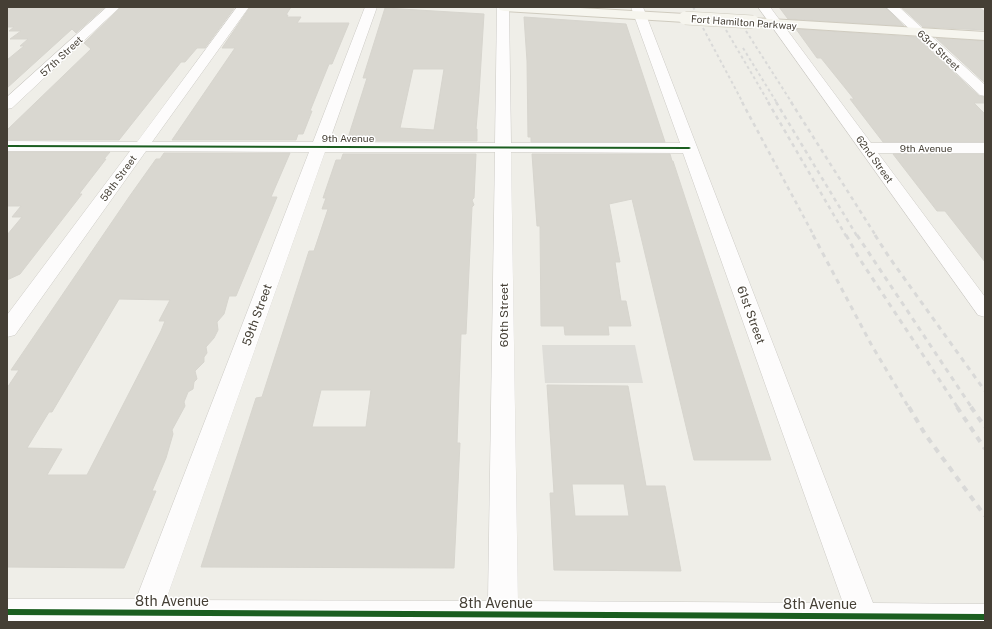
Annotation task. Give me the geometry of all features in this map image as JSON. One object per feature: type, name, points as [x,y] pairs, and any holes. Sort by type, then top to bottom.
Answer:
[{"type":"main road","name":"Fort Hamilton Parkway","points":[[503,7],[644,13],[776,24],[985,36]]},
{"type":"street","name":"57th Street","points":[[7,105],[114,7]]},
{"type":"street","name":"58th Street","points":[[7,330],[243,7]]},
{"type":"street","name":"59th Street","points":[[144,617],[371,7]]},
{"type":"street","name":"60th Street","points":[[503,7],[503,618]]},
{"type":"street","name":"62nd Street","points":[[764,7],[985,311]]},
{"type":"street","name":"63rd Street","points":[[892,7],[985,92]]},
{"type":"street","name":"61st Street","points":[[644,13],[689,148],[864,619]]},
{"type":"street","name":"9th Avenue","points":[[7,146],[689,148]]},
{"type":"street","name":"9th Avenue","points":[[867,148],[985,148]]},
{"type":"street","name":"8th Avenue","points":[[7,612],[144,617],[864,619],[973,617]]},
{"type":"shaded area","points":[[542,345],[635,345],[643,383],[545,383]]},
{"type":"building","points":[[7,7],[105,7],[76,33],[72,29],[7,88],[7,60],[24,46],[20,46],[28,39],[10,39],[21,31],[9,31],[14,27],[7,27]]},
{"type":"building","points":[[121,7],[235,7],[205,48],[197,48],[185,62],[181,62],[119,140],[7,140],[7,130],[91,49],[84,43]]},
{"type":"building","points":[[250,7],[291,7],[286,15],[288,15],[287,17],[301,17],[297,23],[349,23],[332,64],[329,64],[310,111],[312,111],[303,134],[298,134],[296,140],[172,140],[235,48],[222,48]]},
{"type":"building","points":[[779,7],[885,7],[904,26],[788,19]]},
{"type":"building","points":[[901,7],[979,7],[985,12],[985,30],[923,27]]},
{"type":"building","points":[[385,8],[484,14],[476,129],[477,141],[347,141],[367,78],[363,78]],"holes":[[[413,69],[444,69],[434,130],[400,128]]]},
{"type":"building","points":[[524,17],[626,24],[665,142],[531,142],[531,137],[528,137],[527,61]]},
{"type":"building","points":[[796,29],[916,37],[979,96],[985,97],[985,103],[974,103],[985,114],[985,142],[883,142],[850,99],[854,99],[821,58],[817,58]]},
{"type":"building","points":[[936,38],[985,41],[985,83]]},
{"type":"building","points":[[7,152],[110,152],[79,194],[82,194],[20,274],[7,280],[7,235],[22,217],[12,217],[21,206],[7,206]]},
{"type":"building","points":[[164,153],[290,153],[271,197],[277,197],[236,296],[229,296],[224,314],[217,322],[218,330],[214,338],[206,347],[207,353],[204,357],[204,362],[195,371],[197,379],[194,382],[193,389],[188,392],[184,402],[185,406],[172,430],[173,434],[166,458],[152,491],[156,491],[124,568],[7,567],[7,388],[19,370],[11,370],[129,197],[156,159],[160,159]],"holes":[[[119,299],[170,300],[159,321],[165,321],[161,331],[87,475],[47,475],[62,449],[27,448],[49,412],[52,412]]]},
{"type":"building","points":[[343,154],[476,154],[474,198],[472,200],[474,205],[472,207],[466,334],[461,334],[457,443],[460,443],[454,568],[201,567],[256,398],[262,397],[309,251],[314,251],[328,209],[322,209],[326,198],[323,198],[336,160],[341,160]],"holes":[[[321,390],[371,390],[366,427],[312,427]]]},
{"type":"building","points":[[532,154],[670,154],[771,460],[694,460],[632,199],[609,204],[620,262],[615,262],[621,301],[626,301],[631,326],[608,326],[609,335],[565,335],[564,326],[541,326],[540,226],[537,226]]},
{"type":"building","points":[[893,154],[985,154],[985,262],[945,211],[937,211]]},
{"type":"building","points":[[547,385],[628,386],[646,486],[665,486],[681,571],[554,570],[550,493],[554,493]],"holes":[[[572,484],[624,484],[629,516],[575,516]]]},
{"type":"railway","points":[[693,7],[696,12]]},
{"type":"railway","points":[[703,28],[743,103]]},
{"type":"railway","points":[[726,30],[769,103]]},
{"type":"railway","points":[[746,31],[792,103]]},
{"type":"railway","points":[[743,48],[777,103]]},
{"type":"railway","points":[[742,102],[814,236]]},
{"type":"railway","points":[[768,102],[846,236]]},
{"type":"railway","points":[[776,102],[857,236]]},
{"type":"railway","points":[[791,102],[876,236]]},
{"type":"railway","points":[[813,235],[871,344],[909,408]]},
{"type":"railway","points":[[846,235],[859,258],[958,408]]},
{"type":"railway","points":[[857,235],[972,408]]},
{"type":"railway","points":[[875,235],[889,257],[985,391]]},
{"type":"railway","points":[[909,407],[925,434],[985,516]]},
{"type":"railway","points":[[957,407],[985,449]]},
{"type":"railway","points":[[971,407],[985,427]]},
{"type":"cycle path","points":[[7,146],[689,148]]},
{"type":"cycle path","points":[[7,612],[985,617]]}]
